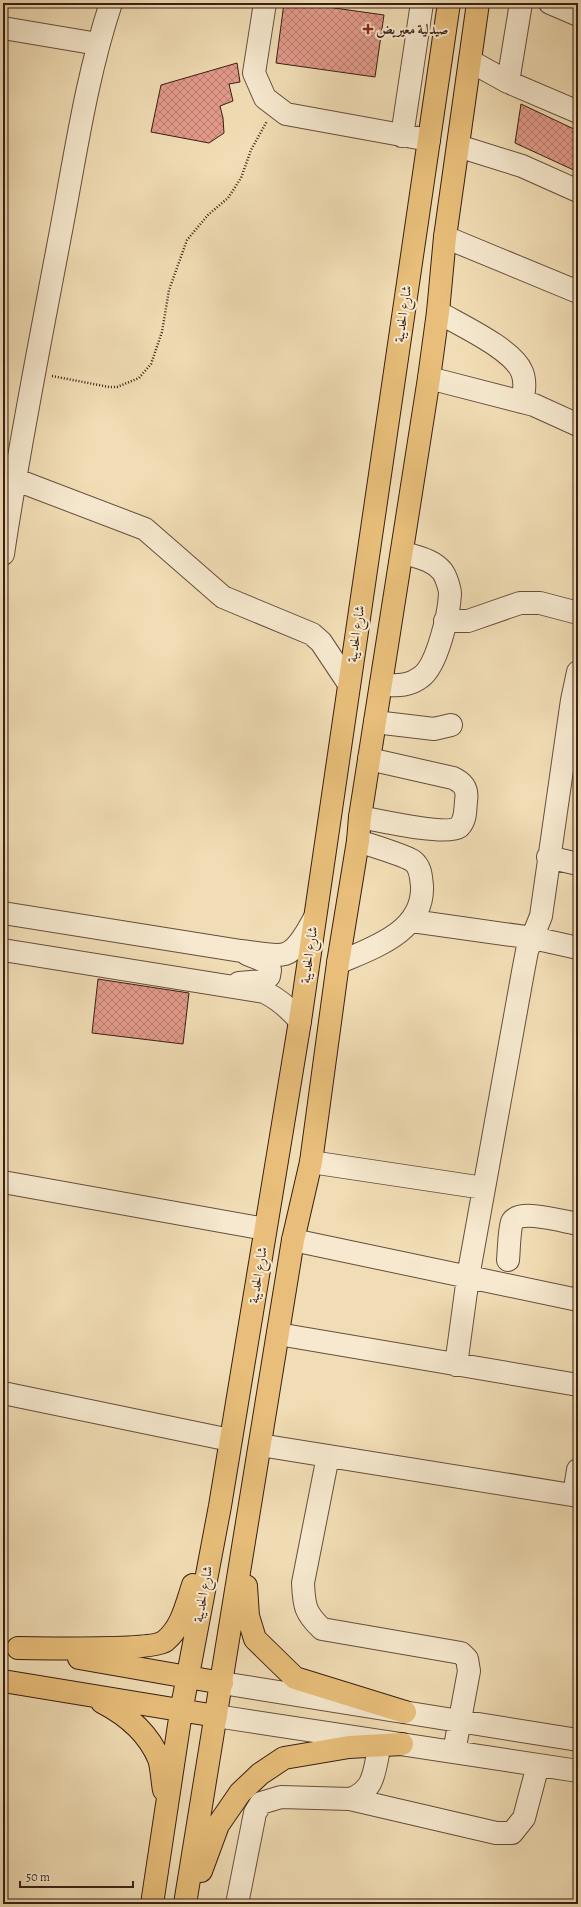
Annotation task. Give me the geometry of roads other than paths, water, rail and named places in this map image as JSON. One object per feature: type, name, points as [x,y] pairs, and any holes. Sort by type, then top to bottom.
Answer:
[{"type":"main road","name":"شارع الحديبة","points":[[152,1904],[167,1813],[181,1712],[220,1506],[300,1021],[449,3]]},
{"type":"main road","name":"شارع الحديبة","points":[[187,1904],[293,1240],[311,1162],[338,964],[358,841],[360,817],[429,378],[438,312],[444,237],[478,3]]},
{"type":"main road","points":[[10,1646],[139,1647],[163,1642],[180,1625],[220,1506]]},
{"type":"main road","points":[[243,1551],[248,1616],[255,1639],[295,1678],[405,1712]]},
{"type":"main road","points":[[10,1646],[189,1676],[222,1683]]},
{"type":"main road","points":[[3,1681],[181,1712],[216,1716]]},
{"type":"main road","points":[[89,1695],[121,1712],[144,1732],[159,1759],[167,1813]]},
{"type":"main road","points":[[187,1904],[218,1825],[240,1793],[260,1774],[284,1758],[350,1746],[402,1744]]},
{"type":"street","points":[[3,554],[9,478],[34,373],[98,44],[111,3]]},
{"type":"street","points":[[265,3],[254,73],[265,98],[274,106],[286,114],[429,140]]},
{"type":"street","points":[[402,136],[422,3]]},
{"type":"street","points":[[508,82],[521,3]]},
{"type":"street","points":[[3,28],[98,44]]},
{"type":"street","points":[[470,61],[508,82],[578,112]]},
{"type":"street","points":[[458,146],[522,166],[578,191]]},
{"type":"street","points":[[444,237],[578,292]]},
{"type":"street","points":[[438,312],[506,352],[522,371],[525,385],[522,402]]},
{"type":"street","points":[[429,378],[549,410],[578,426]]},
{"type":"street","points":[[9,478],[145,529],[223,597],[312,634],[321,642],[349,684]]},
{"type":"street","points":[[381,685],[407,686],[423,676],[432,664],[445,621],[450,593],[443,572],[432,561],[402,552]]},
{"type":"street","points":[[445,621],[468,621],[520,603],[540,603],[578,613]]},
{"type":"street","points":[[456,1365],[468,1277],[523,972],[527,951],[541,916],[548,858],[572,700],[578,672]]},
{"type":"street","points":[[375,722],[434,729],[451,725]]},
{"type":"street","points":[[360,817],[442,831],[457,828],[464,821],[468,792],[462,782],[453,778],[369,759]]},
{"type":"street","points":[[338,964],[393,938],[412,921],[418,908],[422,893],[421,871],[413,861],[358,841]]},
{"type":"street","points":[[548,858],[578,864]]},
{"type":"street","points":[[3,913],[241,951],[285,954],[301,942],[314,919]]},
{"type":"street","points":[[412,921],[533,938],[578,948]]},
{"type":"street","points":[[3,950],[264,992],[277,998],[288,1007],[300,1021]]},
{"type":"street","points":[[215,985],[262,980],[269,976],[270,970],[267,962],[241,951]]},
{"type":"street","points":[[311,1162],[484,1188]]},
{"type":"street","points":[[3,1182],[265,1229]]},
{"type":"street","points":[[508,1260],[512,1222],[517,1217],[526,1215],[578,1224]]},
{"type":"street","points":[[293,1240],[578,1300]]},
{"type":"street","points":[[278,1334],[578,1385]]},
{"type":"street","points":[[3,1393],[230,1440]]},
{"type":"street","points":[[260,1445],[576,1496],[578,1470]]},
{"type":"street","points":[[328,1456],[303,1583],[304,1601],[310,1618],[322,1629],[461,1653],[467,1659],[469,1671],[458,1720],[454,1752]]},
{"type":"street","points":[[222,1683],[578,1740]]},
{"type":"street","points":[[216,1716],[578,1771]]},
{"type":"street","points":[[350,1799],[360,1796],[370,1787],[380,1745]]},
{"type":"street","points":[[237,1904],[255,1813],[261,1803],[281,1797],[350,1799],[496,1833],[512,1833],[524,1818],[538,1765]]},
{"type":"place","name":"صيدلية معيريض","points":[[368,29]]}]
